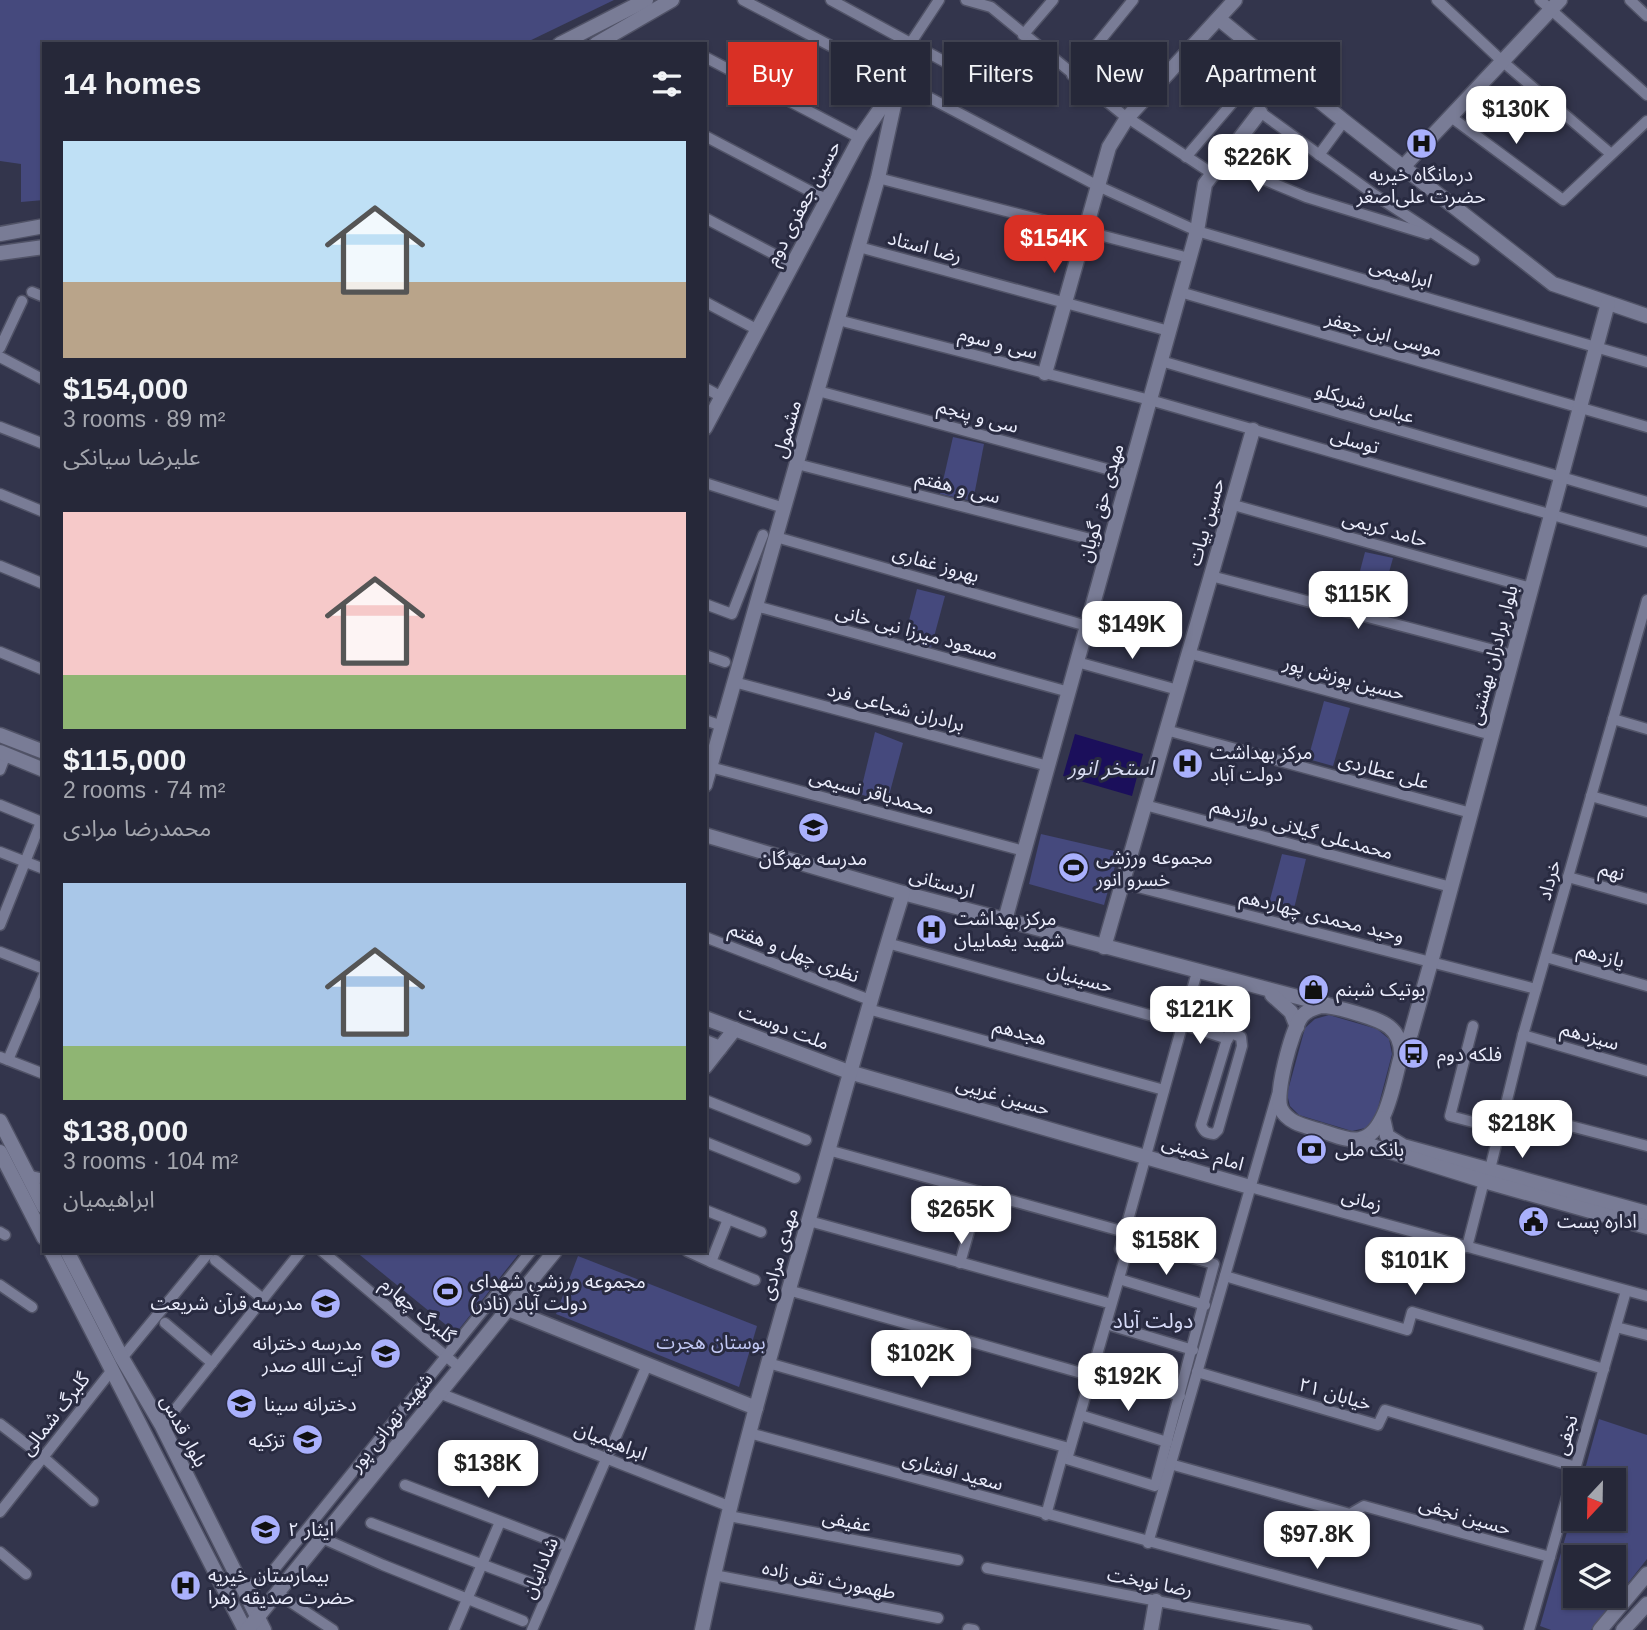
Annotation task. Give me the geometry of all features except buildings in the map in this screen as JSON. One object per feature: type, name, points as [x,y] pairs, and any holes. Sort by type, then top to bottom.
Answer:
[{"type":"street","points":[[564,42],[646,0]]},
{"type":"street","points":[[599,42],[672,0]]},
{"type":"street","name":"ابراهیمی","points":[[743,0],[831,46]]},
{"type":"street","points":[[831,0],[906,42]]},
{"type":"street","name":"حسین جعفری دوم","points":[[911,42],[939,0]]},
{"type":"street","points":[[966,0],[989,4],[1071,74]]},
{"type":"street","points":[[1024,35],[1053,0]]},
{"type":"street","points":[[1099,42],[1133,0]]},
{"type":"street","points":[[1045,373],[1109,147],[1235,0]]},
{"type":"street","points":[[1437,0],[1611,154]]},
{"type":"street","points":[[1540,0],[1556,5],[1647,95]]},
{"type":"street","points":[[1630,0],[1647,16]]},
{"type":"street","points":[[1403,167],[1556,5]]},
{"type":"street","points":[[1219,19],[1247,42]]},
{"type":"street","points":[[707,58],[860,138]]},
{"type":"street","name":"ابراهیمی","points":[[930,98],[1098,186],[1197,232],[1647,362]]},
{"type":"street","name":"حسین جعفری دوم","points":[[707,424],[860,138],[883,105]]},
{"type":"street","name":"مشمول","points":[[707,778],[756,606],[769,536],[784,508],[797,464],[878,178],[894,105]]},
{"type":"street","points":[[1111,105],[1186,157],[1441,238]]},
{"type":"street","points":[[1186,157],[1230,105]]},
{"type":"street","points":[[1324,105],[1553,284],[1647,316]]},
{"type":"street","points":[[1260,111],[1474,260]]},
{"type":"street","name":"مهدی حق گویان","points":[[1005,920],[1197,232],[1205,184],[1260,111]]},
{"type":"street","points":[[1451,117],[1563,200],[1647,121]]},
{"type":"street","points":[[1320,155],[1344,121]]},
{"type":"street","points":[[707,137],[827,200]]},
{"type":"street","points":[[878,178],[1189,258]]},
{"type":"street","points":[[707,219],[793,264]]},
{"type":"street","points":[[0,234],[42,226]]},
{"type":"street","points":[[0,253],[42,247]]},
{"type":"street","name":"رضا استاد","points":[[859,247],[1169,331]]},
{"type":"street","points":[[32,292],[42,296]]},
{"type":"street","name":"موسی ابن جعفر","points":[[1180,292],[1647,428]]},
{"type":"street","points":[[0,348],[22,301]]},
{"type":"street","points":[[707,303],[758,330]]},
{"type":"street","name":"بلوار برادران بهشتی","points":[[1401,1056],[1416,1017],[1608,303]]},
{"type":"street","name":"سی و سوم","points":[[838,320],[1150,400]]},
{"type":"street","points":[[0,357],[42,379]]},
{"type":"street","name":"عباس شریکلو","points":[[1161,360],[1560,479],[1647,502]]},
{"type":"street","points":[[707,388],[722,397]]},
{"type":"street","name":"سی و پنجم","points":[[818,391],[1129,475]]},
{"type":"street","name":"توسلی","points":[[1150,400],[1647,542]]},
{"type":"street","points":[[0,427],[42,443]]},
{"type":"street","name":"حسین بیات","points":[[1104,947],[1253,430]]},
{"type":"street","name":"سی و هفتم","points":[[797,464],[1110,544]]},
{"type":"street","points":[[707,484],[784,508]]},
{"type":"street","points":[[0,494],[42,511]]},
{"type":"street","name":"حامد کریمی","points":[[1230,504],[1531,588]]},
{"type":"street","points":[[707,605],[732,614],[769,536]]},
{"type":"street","name":"بهروز غفاری","points":[[769,536],[1087,626]]},
{"type":"street","points":[[0,566],[42,583]]},
{"type":"street","points":[[1211,576],[1513,655]]},
{"type":"street","name":"خرداد","points":[[1467,1247],[1523,1035],[1613,719],[1642,638],[1647,600]]},
{"type":"street","name":"مسعود میرزا نبی خانی","points":[[756,606],[1069,692]]},
{"type":"street","points":[[0,652],[42,669]]},
{"type":"street","name":"حسین پوزش پور","points":[[1188,653],[1492,735]]},
{"type":"street","points":[[707,656],[725,662]]},
{"type":"street","points":[[1077,662],[1178,690]]},
{"type":"street","name":"برادران شجاعی فرد","points":[[734,682],[1048,766]]},
{"type":"street","points":[[1613,719],[1647,729]]},
{"type":"street","points":[[707,721],[722,726]]},
{"type":"street","name":"علی عطاردی","points":[[1166,730],[1471,813]]},
{"type":"street","points":[[0,735],[42,751]]},
{"type":"street","points":[[0,770],[3,753],[42,769]]},
{"type":"street","name":"محمدباقر نسیمی","points":[[710,767],[1024,851]]},
{"type":"street","points":[[1591,796],[1647,812]]},
{"type":"street","points":[[0,805],[42,822],[0,925]]},
{"type":"street","name":"محمدعلی گیلانی دوازدهم","points":[[1145,805],[1451,887]]},
{"type":"street","name":"اردستانی","points":[[707,836],[903,893],[1332,1006]]},
{"type":"street","points":[[0,852],[42,868]]},
{"type":"street","name":"نهم","points":[[1568,877],[1647,899]]},
{"type":"street","name":"وحید محمدی چهاردهم","points":[[1122,883],[1536,989]]},
{"type":"street","name":"مهدی مرادی","points":[[702,1630],[768,1363],[849,1072],[903,893]]},
{"type":"street","name":"نظری چهل و هفتم","points":[[707,938],[869,1004]]},
{"type":"street","name":"حسینیان","points":[[887,943],[1228,1039]]},
{"type":"street","points":[[0,952],[42,968]]},
{"type":"street","name":"یازدهم","points":[[1546,957],[1647,986]]},
{"type":"street","points":[[1197,972],[1105,1303],[1080,1415],[1067,1459],[1155,1486],[1180,1396],[1195,1362],[1225,1276],[1297,1027],[1302,1017],[1311,1009],[1332,1006],[1381,1020],[1393,1030],[1401,1046],[1401,1056],[1383,1118],[1370,1135],[1351,1139]]},
{"type":"street","points":[[42,979],[4,1059],[42,1073]]},
{"type":"street","points":[[1262,989],[1286,1005],[1297,1027]]},
{"type":"street","name":"هجدهم","points":[[869,1004],[1164,1090]]},
{"type":"street","points":[[1393,1030],[1400,1029],[1416,1017]]},
{"type":"street","name":"ملت دوست","points":[[707,1019],[849,1072]]},
{"type":"street","points":[[1473,1026],[1450,1116],[1500,1129]]},
{"type":"street","points":[[707,1064],[735,1029]]},
{"type":"street","points":[[1231,1033],[1237,1034],[1241,1037],[1242,1045],[1218,1130],[1214,1134],[1208,1134],[1201,1125],[1228,1039],[1231,1033]]},
{"type":"street","name":"سیزدهم","points":[[1523,1035],[1647,1071]]},
{"type":"street","points":[[707,1043],[720,1048]]},
{"type":"street","name":"حسین غریبی","points":[[849,1072],[1146,1156]]},
{"type":"street","points":[[1278,1090],[1281,1109],[1294,1122],[1391,1152],[1647,1213]]},
{"type":"street","points":[[707,1101],[806,1140]]},
{"type":"street","points":[[1505,1109],[1647,1146]]},
{"type":"street","points":[[1383,1118],[1387,1136],[1404,1146],[1647,1227]]},
{"type":"street","points":[[0,1121],[42,1203]]},
{"type":"street","points":[[707,1143],[796,1178]]},
{"type":"street","points":[[828,1150],[1125,1232]]},
{"type":"street","points":[[0,1152],[42,1234]]},
{"type":"street","name":"امام خمینی","points":[[1146,1156],[1250,1187]]},
{"type":"street","points":[[27,1175],[42,1179]]},
{"type":"street","name":"زمانی","points":[[1250,1187],[1647,1296]]},
{"type":"street","points":[[960,1262],[980,1192]]},
{"type":"street","points":[[707,1211],[761,1232]]},
{"type":"street","points":[[711,1262],[728,1219]]},
{"type":"street","points":[[809,1221],[1105,1303]]},
{"type":"street","points":[[1046,1515],[1130,1240],[1214,1264],[1195,1362],[1170,1464],[1147,1542]]},
{"type":"street","name":"بلوار قدس","points":[[52,1253],[246,1630]]},
{"type":"street","name":"بلوار قدس","points":[[68,1253],[122,1358],[162,1426],[260,1623]]},
{"type":"street","points":[[162,1426],[299,1253]]},
{"type":"street","name":"گلبرگ چهارم","points":[[324,1253],[460,1368]]},
{"type":"street","points":[[241,1584],[257,1584],[268,1577],[529,1253]]},
{"type":"street","name":"شهید تهرانی پور","points":[[246,1630],[260,1623],[286,1581],[553,1253]]},
{"type":"street","points":[[691,1253],[755,1280]]},
{"type":"street","points":[[112,1370],[212,1256],[262,1300]]},
{"type":"street","points":[[1225,1276],[1407,1330],[1412,1312],[1604,1369]]},
{"type":"street","points":[[1119,1279],[1205,1305]]},
{"type":"street","points":[[0,1285],[32,1307]]},
{"type":"street","points":[[788,1290],[1180,1396]]},
{"type":"street","name":"نجفی","points":[[1529,1630],[1626,1291]]},
{"type":"street","points":[[508,1309],[756,1408]]},
{"type":"street","points":[[164,1323],[212,1363]]},
{"type":"street","points":[[1106,1324],[1195,1362]]},
{"type":"street","points":[[1616,1327],[1647,1335]]},
{"type":"street","name":"خیابان ۲۱","points":[[1195,1362],[1378,1424],[1385,1410],[1576,1467]]},
{"type":"street","points":[[768,1363],[1065,1447]]},
{"type":"street","name":"شادانیان","points":[[532,1630],[647,1365]]},
{"type":"street","name":"گلبرگ شمالی","points":[[0,1512],[112,1370]]},
{"type":"street","name":"ابراهیمیان","points":[[439,1393],[607,1458],[730,1511]]},
{"type":"street","points":[[1080,1415],[1167,1442]]},
{"type":"street","points":[[0,1424],[93,1501]]},
{"type":"street","name":"سعید افشاری","points":[[749,1433],[1478,1630]]},
{"type":"street","name":"حسین نجفی","points":[[1170,1464],[1350,1514],[1364,1506],[1550,1557]]},
{"type":"street","points":[[405,1485],[560,1544]]},
{"type":"street","name":"عفیفی","points":[[730,1511],[958,1560]]},
{"type":"street","points":[[454,1630],[500,1522]]},
{"type":"street","points":[[371,1523],[537,1586]]},
{"type":"street","points":[[322,1538],[523,1621]]},
{"type":"street","points":[[0,1552],[26,1574]]},
{"type":"street","points":[[282,1559],[281,1567],[286,1581]]},
{"type":"street","name":"رضا نوبخت","points":[[987,1568],[1307,1630]]},
{"type":"street","points":[[1600,1630],[1647,1574]]},
{"type":"street","name":"طهمورث تقی زاده","points":[[714,1575],[938,1618]]},
{"type":"street","points":[[277,1593],[333,1630]]},
{"type":"street","points":[[1151,1630],[1156,1601]]},
{"type":"street","points":[[1631,1627],[1647,1604]]},
{"type":"green space","points":[[0,0],[614,0],[527,42],[42,42],[42,200],[21,202],[21,164],[0,161]]},
{"type":"green space","points":[[953,437],[984,444],[973,501],[940,494]]},
{"type":"green space","points":[[1365,552],[1393,558],[1378,612],[1351,605]]},
{"type":"green space","points":[[917,589],[945,596],[931,648],[904,640]]},
{"type":"green space","points":[[1324,701],[1350,708],[1333,766],[1308,759]]},
{"type":"green space","points":[[875,732],[903,743],[887,803],[860,794]]},
{"type":"green space","name":"مجموعه ورزشی خسرو انور","points":[[1041,834],[1119,852],[1104,905],[1029,884]]},
{"type":"green space","points":[[1282,854],[1306,859],[1292,917],[1267,911]]},
{"type":"green space","points":[[1329,1015],[1377,1029],[1389,1039],[1392,1054],[1375,1119],[1365,1128],[1352,1131],[1299,1115],[1290,1106],[1287,1094],[1305,1028],[1315,1019]]},
{"type":"green space","name":"مجموعه ورزشی شهدای دولت آباد (نادر)","points":[[357,1253],[519,1253],[456,1333]]},
{"type":"green space","name":"بوستان هجرت","points":[[578,1256],[757,1326],[739,1387],[556,1314]]},
{"type":"green space","points":[[1599,1419],[1647,1435],[1647,1559],[1626,1586],[1626,1545],[1563,1545],[1567,1531],[1626,1531],[1626,1468],[1585,1468]]},
{"type":"green space","points":[[1563,1546],[1563,1608],[1608,1608],[1591,1630],[1551,1630],[1540,1626]]},
{"type":"water","name":"استخر انور","points":[[1075,734],[1143,754],[1132,796],[1063,776]]},
{"type":"place","name":"درمانگاه خیریه حضرت علی‌اصغر","points":[[1421,143]]},
{"type":"place","name":"مرکز بهداشت دولت آباد","points":[[1187,763]]},
{"type":"place","name":"مدرسه مهرگان","points":[[813,827]]},
{"type":"place","name":"مجموعه ورزشی خسرو انور","points":[[1073,868]]},
{"type":"place","name":"مرکز بهداشت شهید یغماییان","points":[[931,929]]},
{"type":"place","name":"بوتیک شبنم","points":[[1313,989]]},
{"type":"place","name":"فلکه دوم","points":[[1414,1054]]},
{"type":"place","name":"بانک ملی","points":[[1312,1149]]},
{"type":"place","name":"اداره پست","points":[[1534,1221]]},
{"type":"place","name":"مجموعه ورزشی شهدای دولت آباد (نادر)","points":[[447,1292]]},
{"type":"place","name":"مدرسه قرآن شریعت","points":[[326,1303]]},
{"type":"place","name":"مدرسه دخترانه آیت الله صدر","points":[[385,1354]]},
{"type":"place","name":"دخترانه سینا","points":[[241,1404]]},
{"type":"place","name":"تزکیه","points":[[308,1440]]},
{"type":"place","name":"ایثار ۲","points":[[265,1529]]},
{"type":"place","name":"بیمارستان خیریه حضرت صدیقه زهرا","points":[[185,1586]]},
{"type":"district","name":"دولت آباد","points":[[1153,1320]]}]
